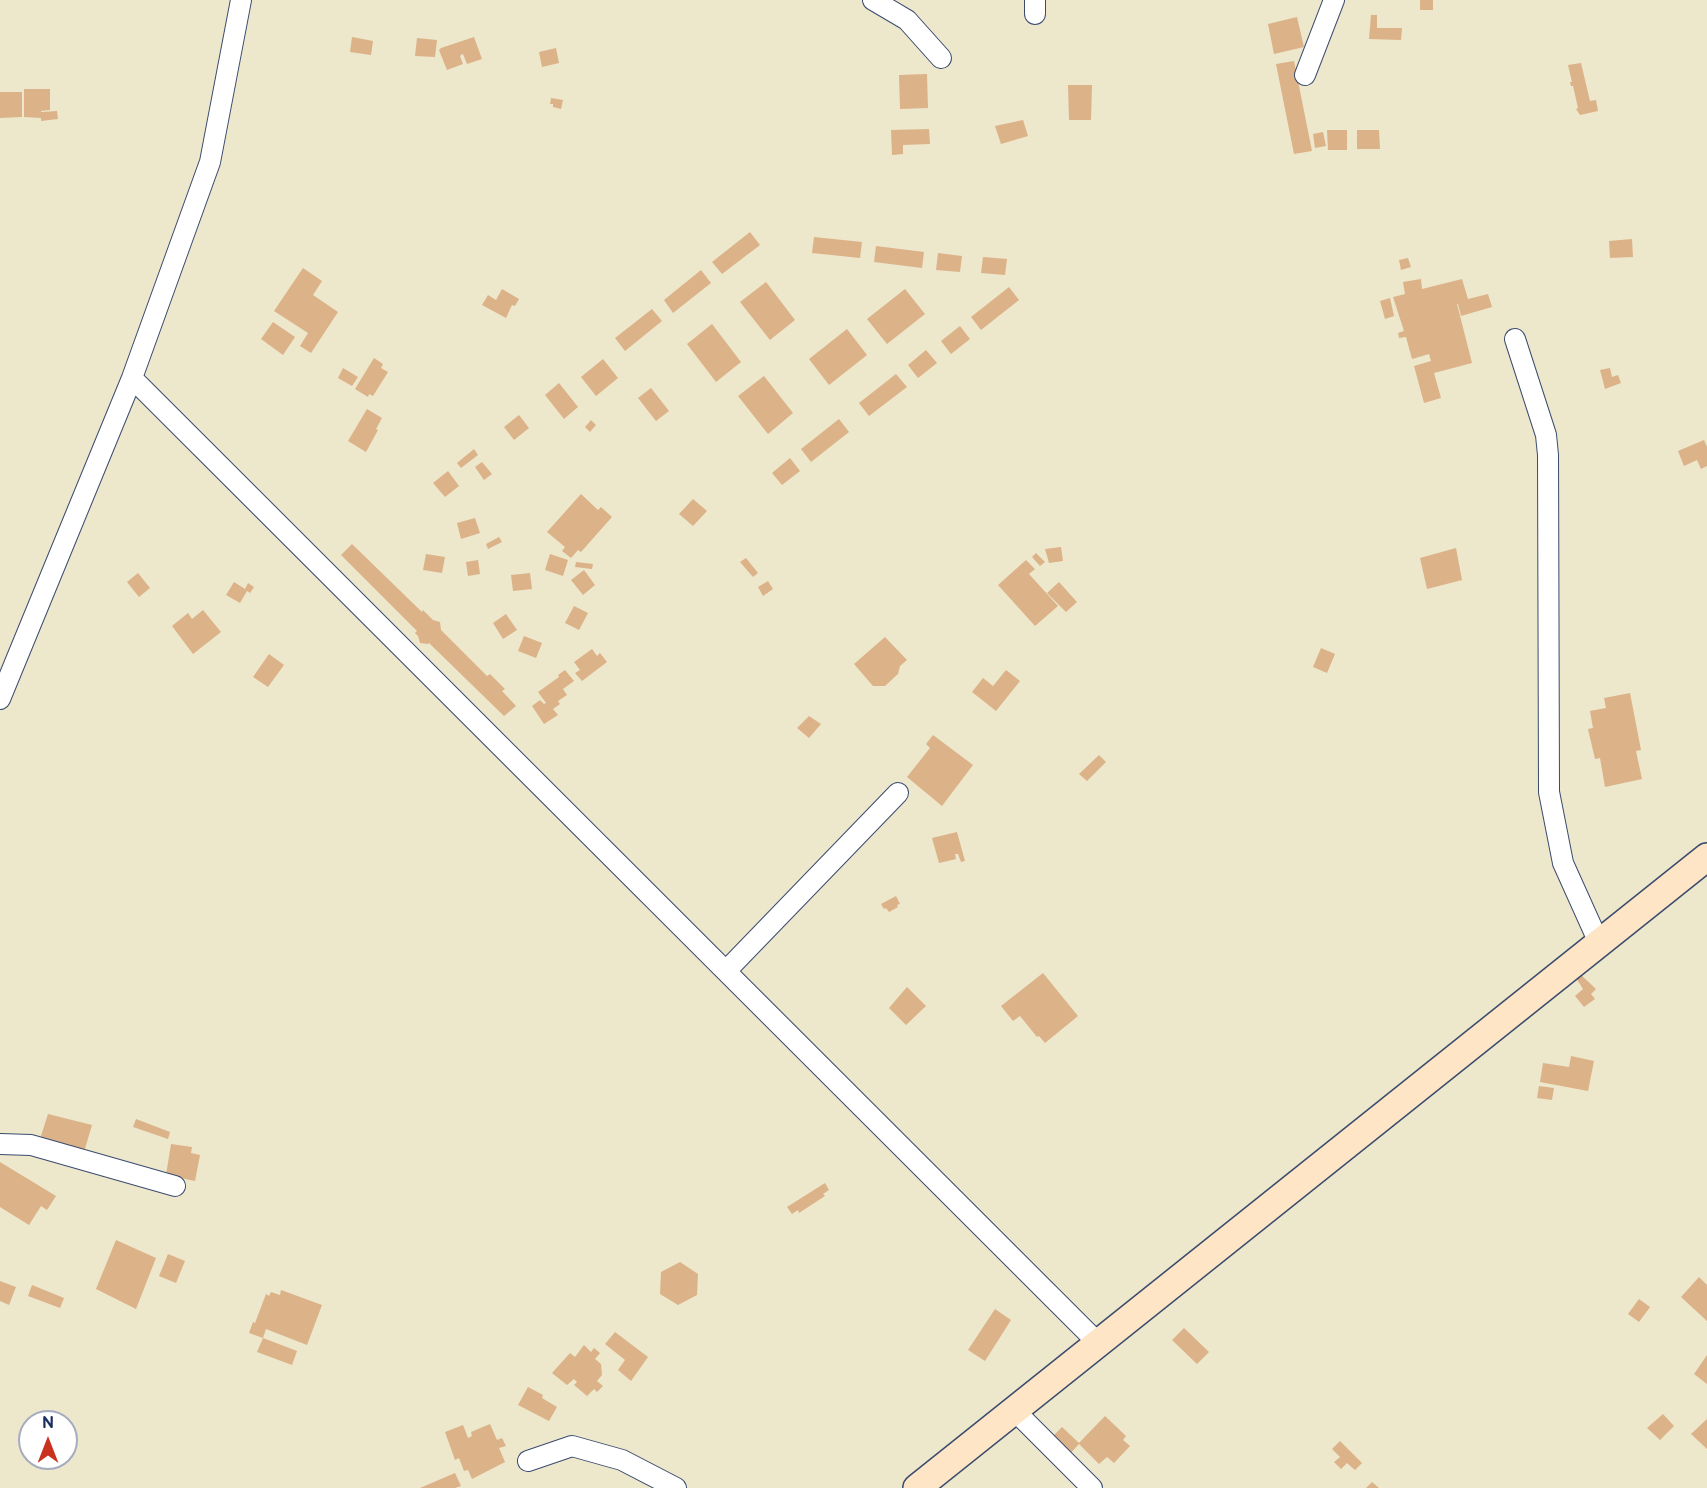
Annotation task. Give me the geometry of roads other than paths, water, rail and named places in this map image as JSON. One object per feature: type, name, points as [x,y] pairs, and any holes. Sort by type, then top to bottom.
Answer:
[{"type":"street","points":[[0,699],[132,378],[210,162],[241,0]]},
{"type":"street","points":[[873,0],[907,20],[941,58]]},
{"type":"street","points":[[1305,75],[1334,0]]},
{"type":"street","points":[[1515,339],[1546,435],[1548,455],[1549,792],[1563,863],[1599,943]]},
{"type":"street","points":[[132,378],[1098,1343]]},
{"type":"street","points":[[726,971],[898,793]]},
{"type":"street","points":[[916,1488],[1707,857]]},
{"type":"street","points":[[0,1144],[31,1145],[175,1186]]},
{"type":"street","points":[[1014,1410],[1092,1488]]},
{"type":"street","points":[[528,1461],[572,1446],[622,1460],[676,1488]]}]
